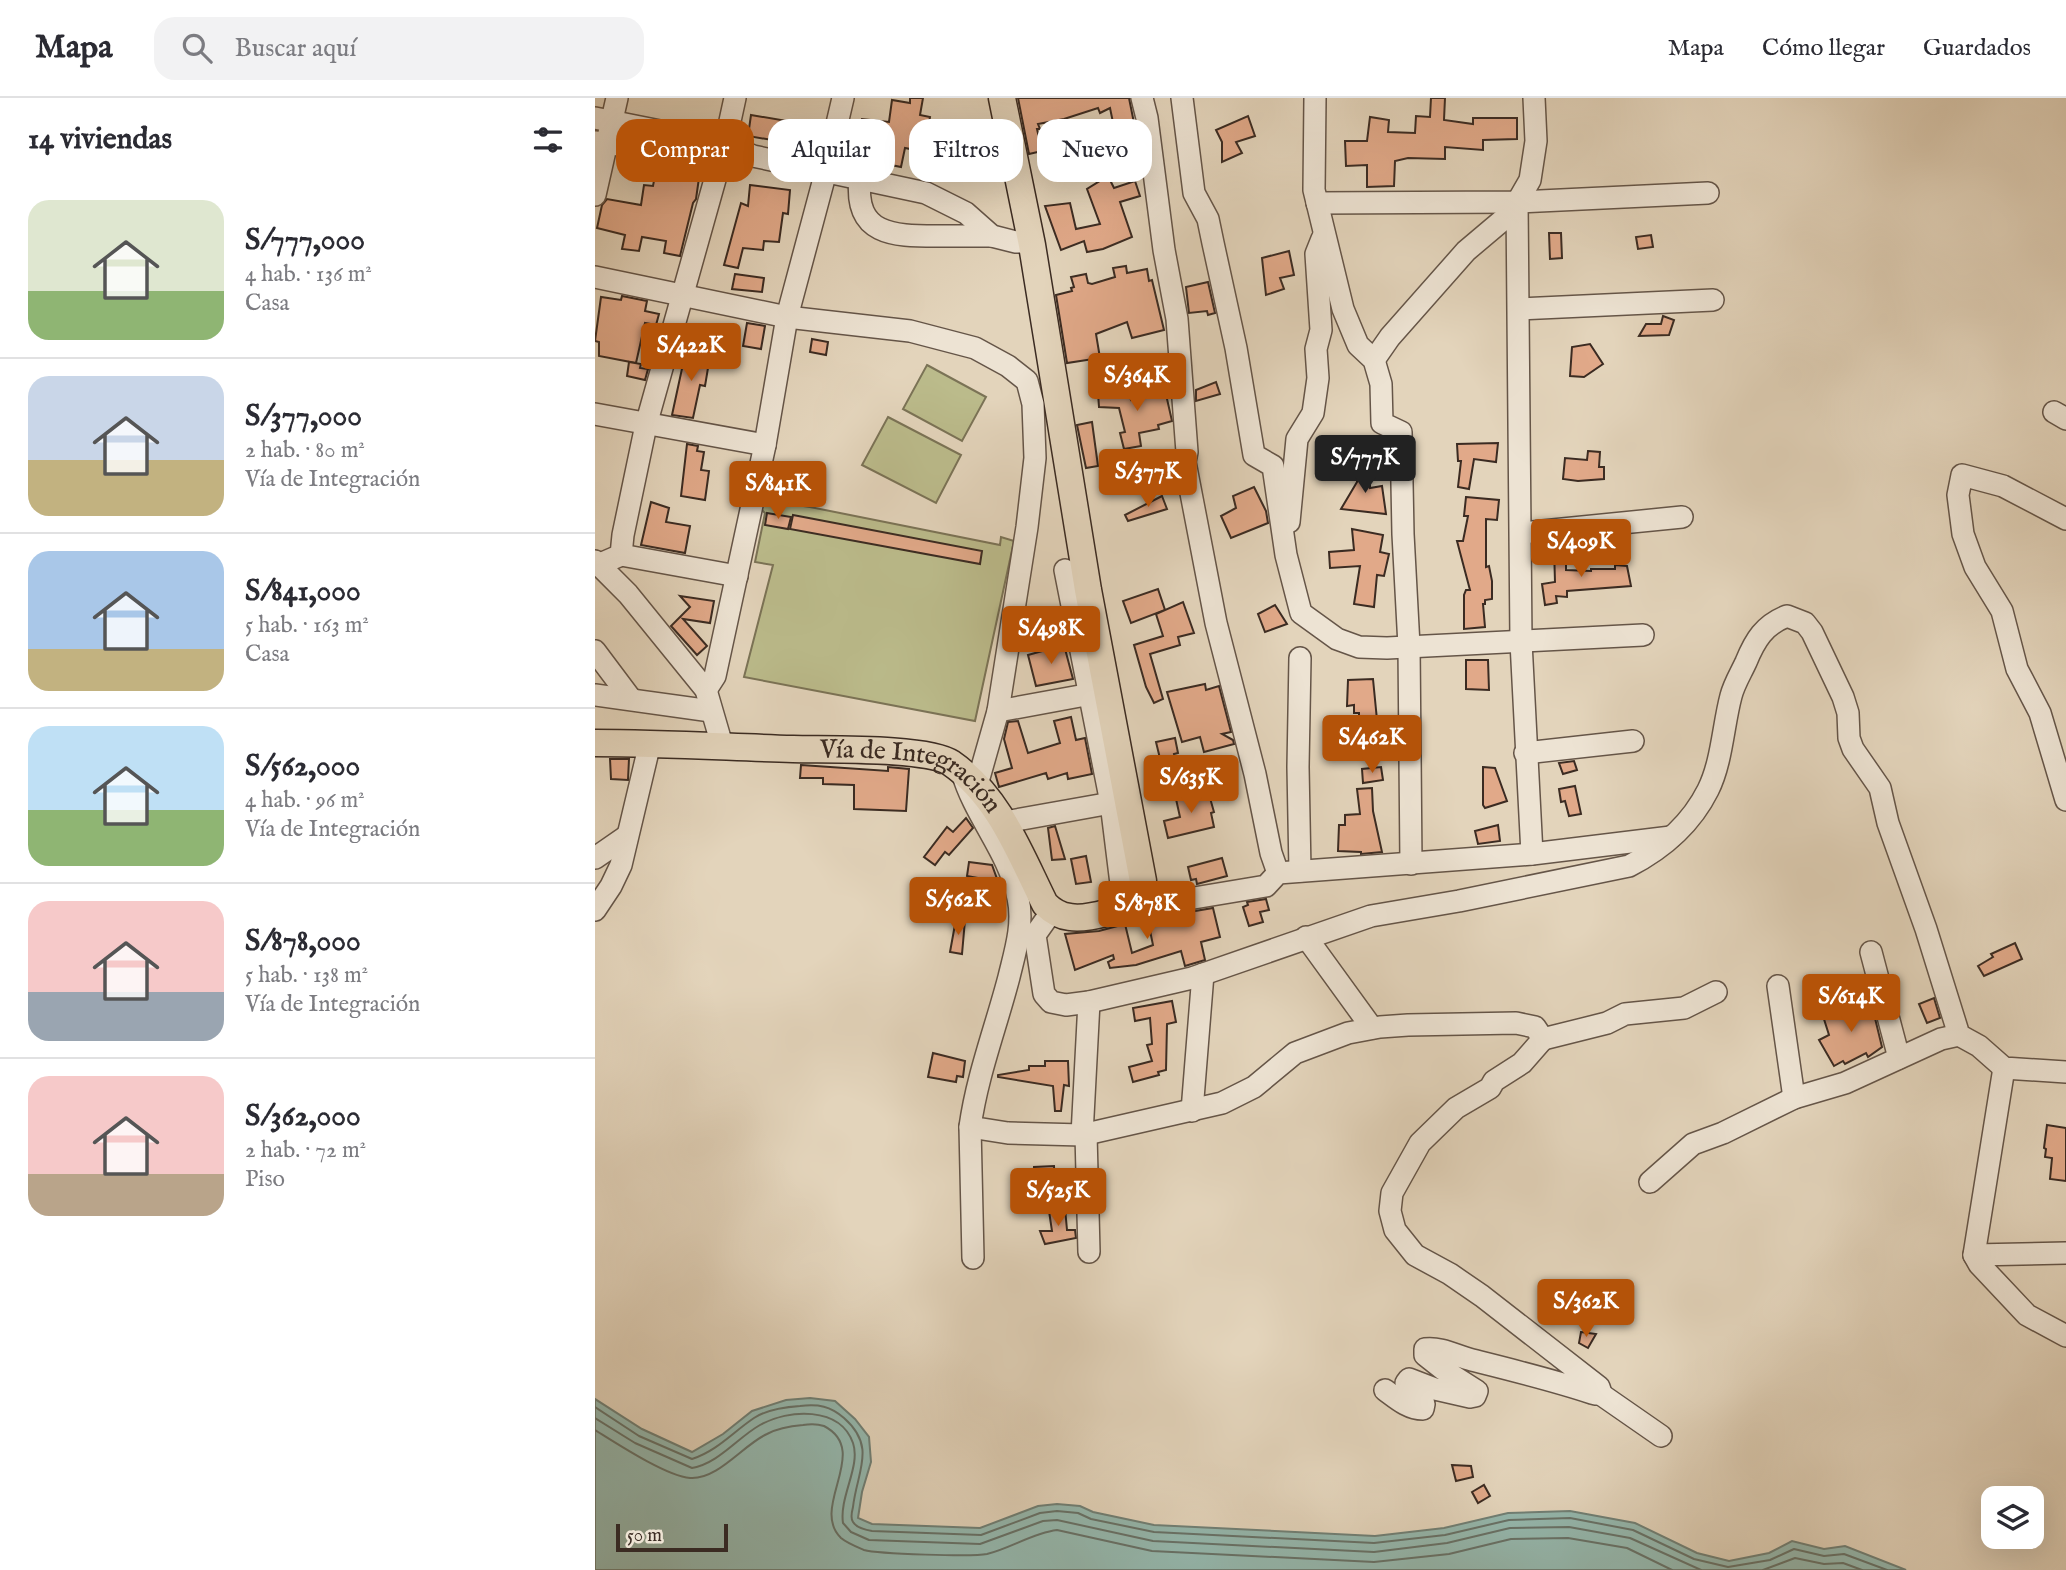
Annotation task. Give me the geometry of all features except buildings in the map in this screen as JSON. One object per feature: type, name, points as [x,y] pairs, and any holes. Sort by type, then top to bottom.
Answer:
[{"type":"main road","points":[[1002,98],[1031,242],[1088,590],[1143,881],[1133,903],[1076,918],[1052,911]]},
{"type":"main road","name":"Vía de Integración","points":[[595,743],[722,745],[933,755],[949,761],[969,778],[1005,822],[1045,904],[1052,911]]},
{"type":"street","points":[[595,195],[603,119],[617,98]]},
{"type":"street","points":[[730,119],[735,98]]},
{"type":"street","points":[[838,119],[843,98]]},
{"type":"street","points":[[1142,98],[1177,319],[1187,452],[1185,462],[1216,623],[1278,873]]},
{"type":"street","points":[[1182,98],[1194,193],[1207,219],[1213,243],[1236,348],[1254,454],[1273,466],[1286,555],[1301,613],[1337,639],[1359,647],[1643,635]]},
{"type":"street","points":[[1315,98],[1314,190],[1343,309],[1358,345],[1374,360],[1381,384],[1382,423],[1401,432],[1409,646],[1411,864]]},
{"type":"street","points":[[1374,360],[1390,337],[1466,251],[1511,212],[1529,180],[1536,141],[1534,98]]},
{"type":"street","points":[[621,555],[646,425],[714,182]]},
{"type":"street","points":[[706,690],[715,676],[765,445],[787,317],[823,182]]},
{"type":"street","points":[[860,182],[858,194],[861,208],[885,233],[907,236],[992,236],[1016,242],[1031,242]]},
{"type":"street","points":[[878,182],[926,193],[966,213],[992,236]]},
{"type":"street","points":[[1317,203],[1517,202],[1708,193]]},
{"type":"street","points":[[1517,202],[1521,642],[1532,854]]},
{"type":"street","points":[[1286,555],[1297,439],[1313,413],[1318,378],[1316,349],[1321,330],[1316,254],[1324,234]]},
{"type":"street","points":[[595,277],[787,317],[911,331],[975,348],[1008,366],[1027,381],[1033,404],[1035,458],[1024,554],[998,711],[969,778],[969,796],[1007,863],[1019,900],[1019,934],[974,1097],[970,1127],[973,1258]]},
{"type":"street","points":[[1519,309],[1713,300]]},
{"type":"street","points":[[595,414],[765,445]]},
{"type":"street","points":[[2066,519],[2003,486],[1962,475],[1958,495],[1963,534],[1975,568],[2002,611],[2017,669],[2040,713],[2066,800]]},
{"type":"street","points":[[1521,533],[1682,517]]},
{"type":"street","points":[[722,745],[706,690],[628,594],[597,563],[621,555],[737,576]]},
{"type":"street","points":[[1065,570],[1133,903],[1158,904],[1266,886],[1278,873],[1532,854],[1671,837]]},
{"type":"street","points":[[1052,911],[1035,935],[1044,994],[1051,1002],[1066,1005],[1089,1002],[1203,974],[1371,916],[1629,866],[1653,854],[1671,837],[1691,817],[1709,789],[1732,692],[1762,631],[1787,616],[1805,622],[1840,690],[1849,713],[1849,738],[1879,789],[1959,1035]]},
{"type":"street","points":[[595,651],[631,699]]},
{"type":"street","points":[[1300,658],[1300,871]]},
{"type":"street","points":[[998,711],[1091,694]]},
{"type":"street","points":[[595,695],[711,711]]},
{"type":"street","points":[[1525,752],[1633,741]]},
{"type":"street","points":[[595,910],[621,865],[650,743]]},
{"type":"street","points":[[1005,822],[1111,803]]},
{"type":"street","points":[[595,843],[628,836]]},
{"type":"street","points":[[595,858],[628,836]]},
{"type":"street","points":[[1306,937],[1372,1028]]},
{"type":"street","points":[[1871,952],[1899,1058]]},
{"type":"street","points":[[1192,1111],[1203,974]]},
{"type":"street","points":[[1778,986],[1794,1098]]},
{"type":"street","points":[[1599,1393],[1599,1387],[1482,1296],[1450,1273],[1415,1255],[1395,1230],[1390,1211],[1392,1194],[1420,1143],[1456,1108],[1490,1088],[1494,1081],[1522,1063],[1543,1039],[1607,1023],[1625,1014],[1684,1008],[1716,992]]},
{"type":"street","points":[[1089,1002],[1084,1135],[1089,1252]]},
{"type":"street","points":[[970,1127],[1008,1133],[1084,1135],[1192,1111],[1238,1097],[1295,1053],[1348,1032],[1372,1028],[1516,1023],[1535,1027],[1543,1039]]},
{"type":"street","points":[[1650,1182],[1693,1144],[1723,1133],[1794,1098],[1845,1083],[1941,1038],[1959,1035],[1979,1046],[2004,1068],[2066,1073]]},
{"type":"street","points":[[2004,1068],[1974,1255],[1979,1264],[2027,1315],[2066,1336]]},
{"type":"street","points":[[1974,1255],[2066,1253]]},
{"type":"street","points":[[1385,1390],[1418,1409],[1423,1409],[1424,1404],[1406,1383],[1409,1378],[1435,1389],[1475,1396],[1477,1391],[1425,1354],[1425,1349],[1442,1349],[1464,1358],[1557,1381],[1592,1394],[1599,1393],[1661,1436]]},
{"type":"green space","points":[[927,365],[986,397],[962,441],[903,409]]},
{"type":"green space","points":[[888,417],[961,455],[936,503],[862,465]]},
{"type":"green space","points":[[768,498],[776,502],[1000,545],[1001,537],[1014,541],[975,721],[744,677],[773,565],[755,562],[765,513],[759,507],[760,501]]},
{"type":"water","points":[[810,1398],[835,1401],[855,1419],[869,1437],[871,1462],[858,1518],[872,1524],[980,1528],[1038,1506],[1057,1504],[1080,1506],[1093,1512],[1154,1525],[1375,1536],[1444,1528],[1508,1513],[1570,1511],[1635,1523],[1697,1553],[1729,1561],[1769,1553],[1792,1541],[1824,1549],[1845,1546],[1906,1570],[595,1570],[595,1399],[642,1429],[692,1452],[723,1434],[752,1411],[786,1400]]}]
